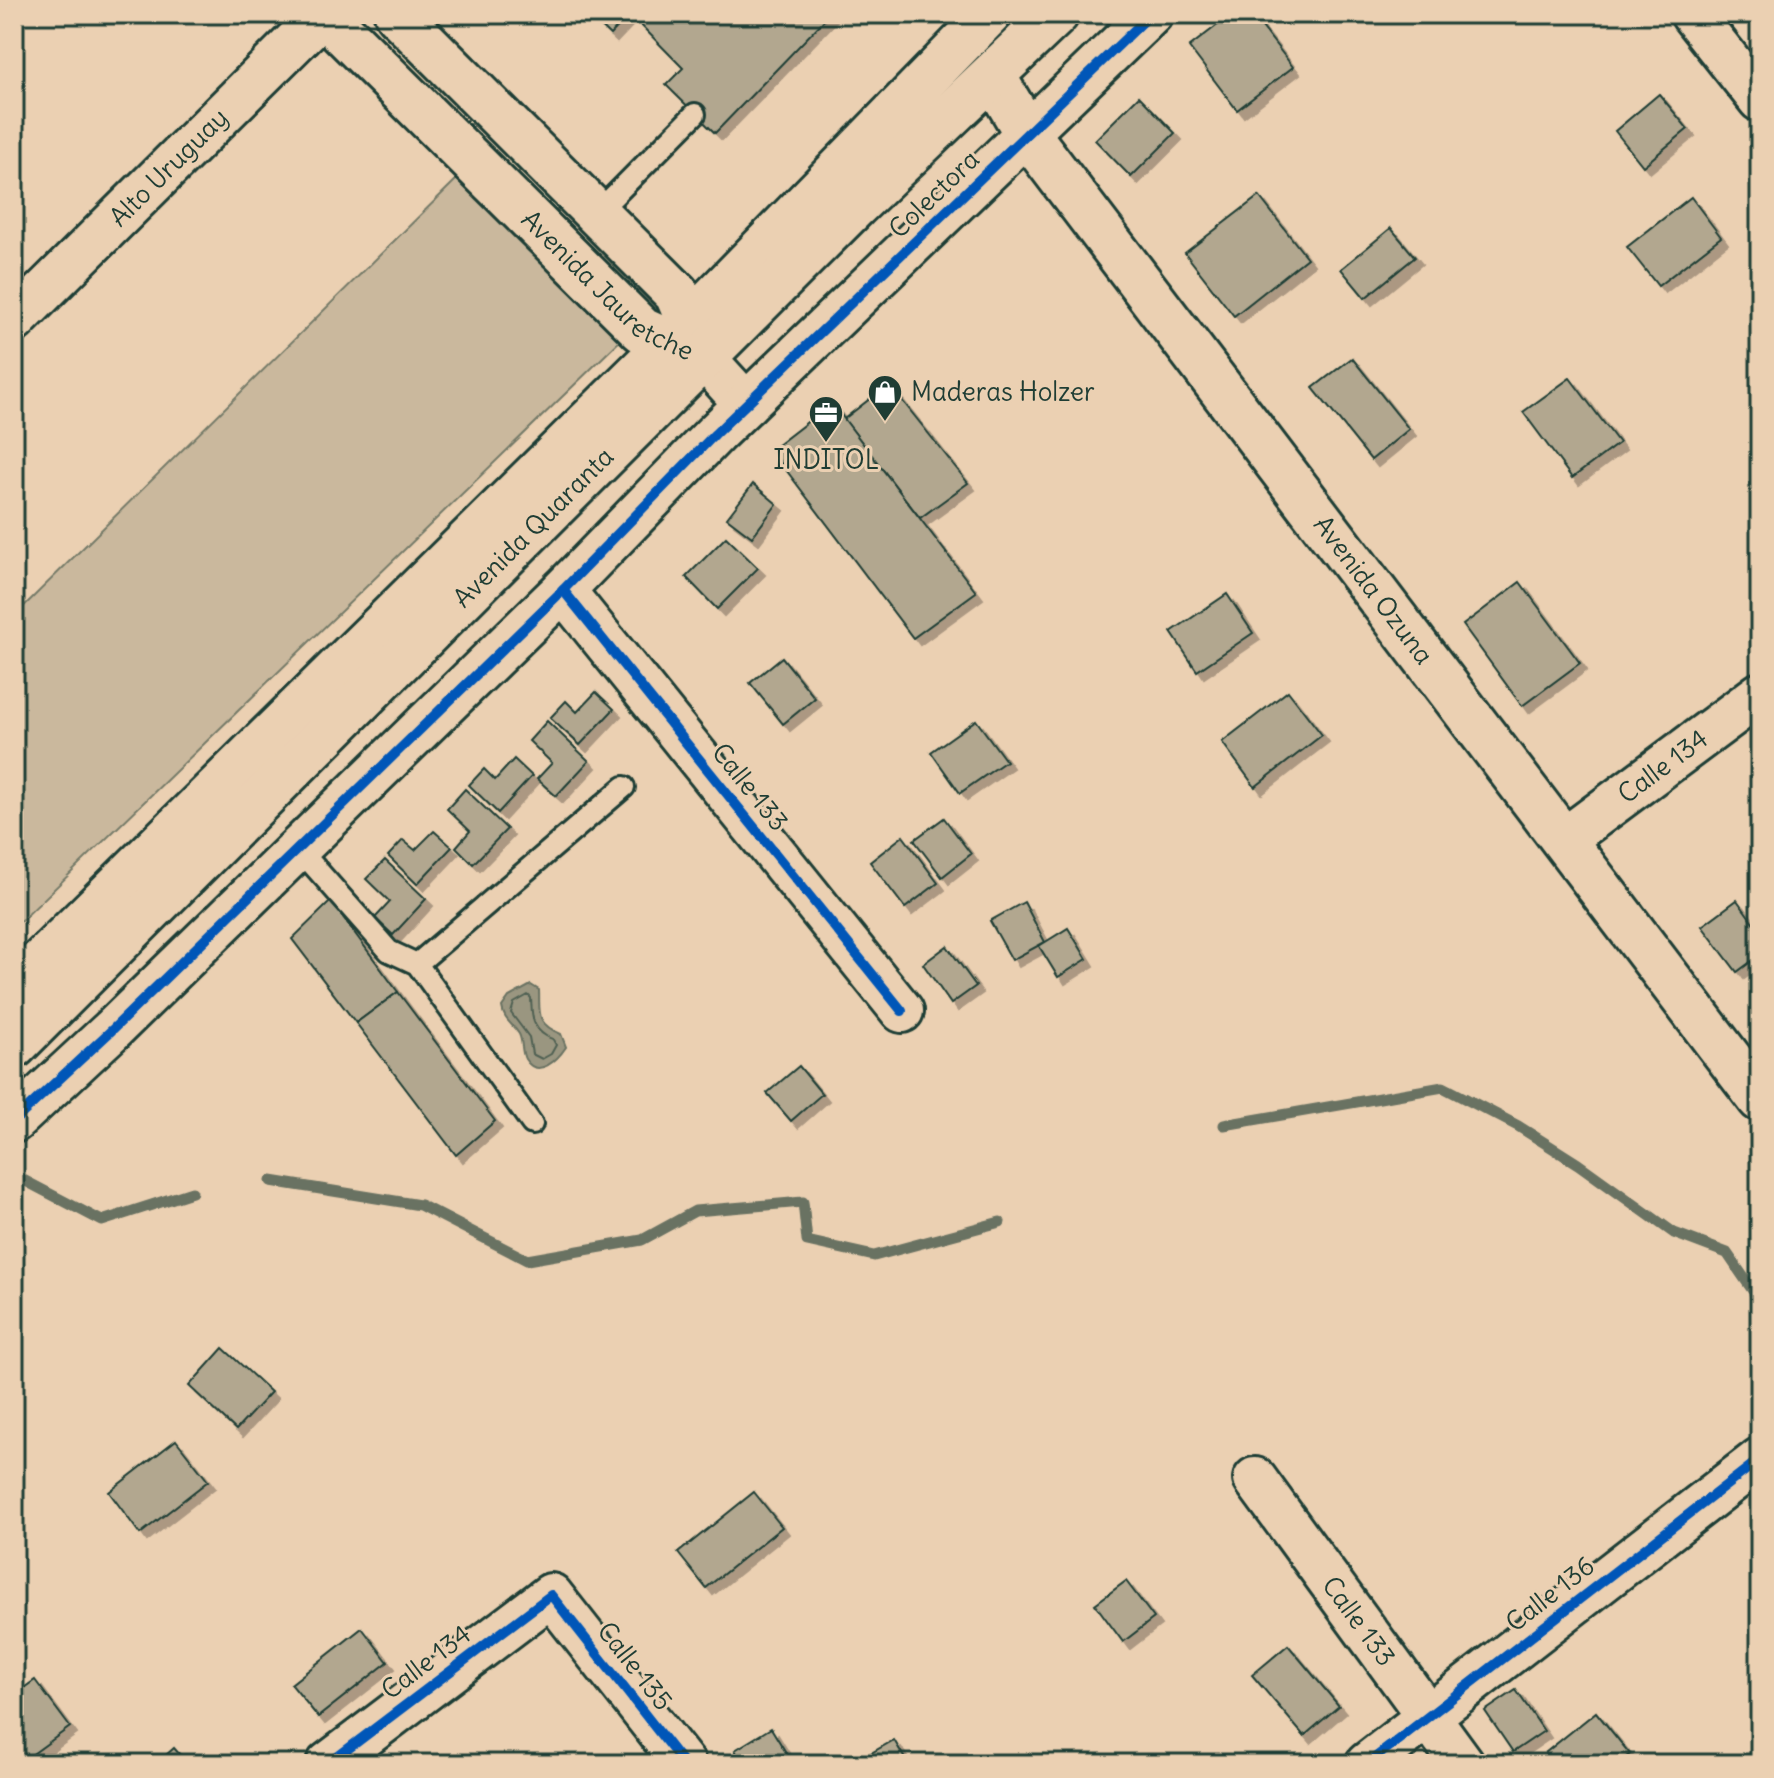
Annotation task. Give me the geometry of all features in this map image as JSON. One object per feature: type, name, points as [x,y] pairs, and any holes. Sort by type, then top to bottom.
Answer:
[{"type":"main road","name":"Avenida Jauretche","points":[[324,14],[642,330],[687,341],[677,294],[397,14]]},
{"type":"main road","name":"Avenida Quaranta","points":[[14,1046],[546,516],[687,341],[855,206],[1056,14]]},
{"type":"main road","name":"Avenida Ozuna","points":[[993,76],[1028,135],[1760,1099]]},
{"type":"street","name":"Alto Uruguay","points":[[14,321],[324,14]]},
{"type":"street","points":[[14,987],[494,515],[687,341],[990,14]]},
{"type":"street","name":"Colectora","points":[[14,1121],[112,1030],[563,590],[746,404],[1151,14]]},
{"type":"street","points":[[1692,14],[1760,100]]},
{"type":"street","points":[[687,341],[746,404]]},
{"type":"street","points":[[494,515],[546,516]]},
{"type":"street","name":"Calle 133","points":[[563,590],[902,1011]]},
{"type":"street","name":"Calle 134","points":[[1565,839],[1760,694]]},
{"type":"street","name":"Calle 136","points":[[1367,1764],[1760,1459]]},
{"type":"street","name":"Calle 133","points":[[1255,1479],[1463,1764]]},
{"type":"street","name":"Calle 134","points":[[328,1764],[551,1595]]},
{"type":"street","name":"Calle 135","points":[[551,1595],[684,1764]]},
{"type":"lane","points":[[596,214],[695,114]]},
{"type":"lane","points":[[417,964],[624,787]]},
{"type":"lane","points":[[298,848],[389,951],[417,964],[532,1124]]},
{"type":"shaded area","points":[[465,171],[628,333],[14,928],[14,616]]},
{"type":"water","points":[[531,985],[539,990],[543,1022],[561,1034],[566,1047],[553,1062],[542,1068],[530,1065],[525,1059],[519,1034],[506,1019],[502,1007],[509,997]]},
{"type":"building","points":[[588,14],[630,14],[610,35]]},
{"type":"building","points":[[630,14],[830,14],[715,133],[666,85],[683,68]]},
{"type":"building","points":[[1232,14],[1252,14],[1293,67],[1237,110],[1189,47]]},
{"type":"building","points":[[1659,94],[1688,129],[1643,166],[1615,131]]},
{"type":"building","points":[[1139,96],[1175,133],[1131,177],[1095,140]]},
{"type":"building","points":[[1259,196],[1307,258],[1234,316],[1185,253]]},
{"type":"building","points":[[1691,197],[1721,237],[1658,286],[1627,247]]},
{"type":"building","points":[[1391,228],[1415,257],[1365,298],[1341,269]]},
{"type":"building","points":[[1352,358],[1409,429],[1371,460],[1313,388]]},
{"type":"building","points":[[1570,378],[1619,443],[1572,478],[1523,412]]},
{"type":"building","points":[[889,384],[968,483],[920,518],[844,419]]},
{"type":"building","points":[[832,403],[976,592],[913,638],[771,450]]},
{"type":"building","points":[[753,484],[777,504],[752,537],[727,518]]},
{"type":"building","points":[[726,537],[758,568],[717,609],[686,577]]},
{"type":"building","points":[[1520,582],[1580,663],[1522,706],[1463,625]]},
{"type":"building","points":[[1227,594],[1253,633],[1197,671],[1171,632]]},
{"type":"building","points":[[782,657],[815,698],[783,724],[750,683]]},
{"type":"building","points":[[1288,691],[1322,735],[1255,787],[1222,742]]},
{"type":"building","points":[[596,692],[614,709],[580,745],[550,718],[566,701],[577,712]]},
{"type":"building","points":[[976,720],[1006,761],[960,793],[931,752]]},
{"type":"building","points":[[547,721],[589,761],[556,796],[537,779],[552,763],[529,741]]},
{"type":"building","points":[[514,759],[532,776],[498,813],[469,785],[484,769],[495,780]]},
{"type":"building","points":[[465,789],[507,829],[473,864],[456,847],[470,831],[447,809]]},
{"type":"building","points":[[944,818],[971,854],[942,877],[914,840]]},
{"type":"building","points":[[434,831],[452,847],[417,884],[388,856],[403,840],[415,850]]},
{"type":"building","points":[[903,836],[938,883],[905,908],[870,862]]},
{"type":"building","points":[[385,860],[426,899],[393,935],[375,918],[390,902],[366,879]]},
{"type":"building","points":[[1737,900],[1760,932],[1760,955],[1737,972],[1702,926]]},
{"type":"building","points":[[331,901],[398,992],[356,1023],[292,939]]},
{"type":"building","points":[[1024,902],[1045,942],[1012,960],[990,921]]},
{"type":"building","points":[[1068,928],[1087,959],[1058,977],[1039,946]]},
{"type":"building","points":[[947,946],[976,986],[951,1004],[923,964]]},
{"type":"building","points":[[398,992],[495,1121],[456,1155],[356,1023]]},
{"type":"building","points":[[799,1066],[822,1094],[791,1121],[767,1093]]},
{"type":"building","points":[[223,1348],[271,1392],[236,1430],[189,1386]]},
{"type":"building","points":[[176,1440],[208,1481],[140,1534],[109,1492]]},
{"type":"building","points":[[754,1492],[782,1527],[706,1588],[678,1553]]},
{"type":"building","points":[[1126,1581],[1154,1618],[1123,1642],[1095,1604]]},
{"type":"building","points":[[362,1628],[388,1662],[318,1717],[291,1684]]},
{"type":"building","points":[[1288,1645],[1339,1706],[1304,1736],[1252,1675]]},
{"type":"building","points":[[35,1680],[70,1727],[19,1764],[14,1764],[14,1695]]},
{"type":"building","points":[[1516,1690],[1544,1731],[1513,1752],[1485,1711]]},
{"type":"building","points":[[1596,1712],[1630,1754],[1617,1764],[1554,1764],[1545,1753]]},
{"type":"building","points":[[771,1728],[793,1764],[743,1764],[735,1750]]},
{"type":"building","points":[[894,1740],[908,1764],[870,1764],[866,1756]]},
{"type":"building","points":[[174,1748],[188,1764],[156,1764]]},
{"type":"waterway","points":[[1224,1125],[1443,1087],[1518,1126],[1578,1164],[1674,1233],[1727,1253],[1760,1301]]},
{"type":"waterway","points":[[14,1175],[102,1221],[192,1192]]},
{"type":"waterway","points":[[271,1181],[420,1205],[527,1260],[642,1240],[695,1211],[803,1202],[807,1241],[874,1256],[1000,1222]]},
{"type":"cycle path","points":[[14,1121],[112,1030],[563,590],[715,434],[1151,14]]},
{"type":"cycle path","points":[[563,590],[902,1011]]},
{"type":"cycle path","points":[[1367,1764],[1760,1459]]},
{"type":"cycle path","points":[[328,1764],[551,1595],[684,1764]]},
{"type":"place","name":"Maderas Holzer","points":[[885,423]]},
{"type":"place","name":"INDITOL","points":[[826,444]]}]
